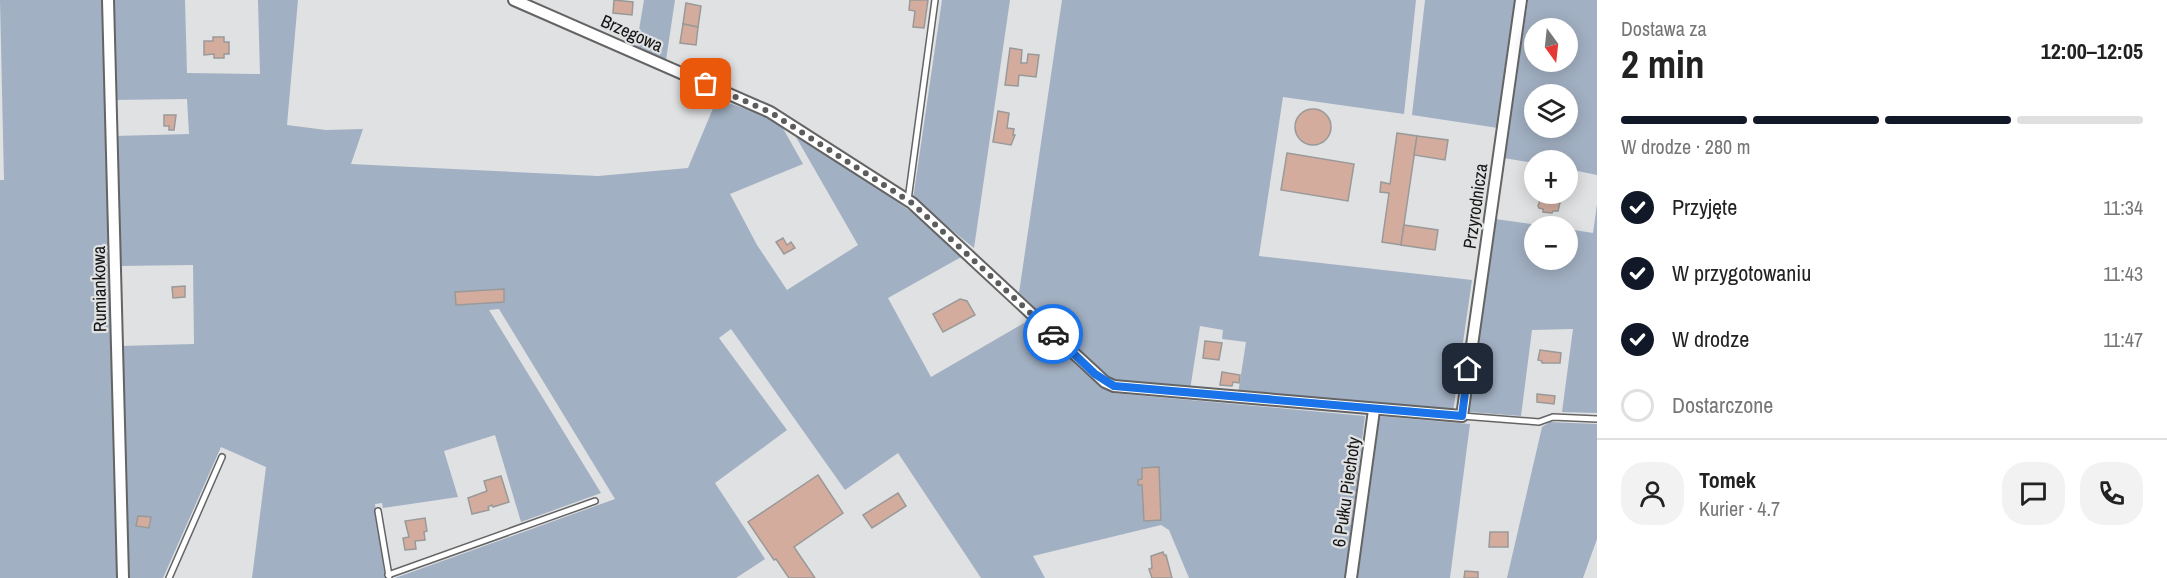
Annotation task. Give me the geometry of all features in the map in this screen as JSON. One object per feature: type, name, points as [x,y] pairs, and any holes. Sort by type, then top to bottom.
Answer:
[{"type":"street","name":"Rumiankowa","points":[[108,0],[123,578]]},
{"type":"street","name":"Brzegowa","points":[[514,0],[770,112],[908,201],[1105,382],[1114,386],[1462,416]]},
{"type":"street","name":"Przyrodnicza","points":[[1462,416],[1521,0]]},
{"type":"street","name":"6 Pułku Piechoty","points":[[1351,578],[1374,410]]},
{"type":"lane","points":[[908,201],[935,0]]},
{"type":"lane","points":[[1462,416],[1539,422],[1553,417],[1597,419]]},
{"type":"lane","points":[[169,578],[222,457]]},
{"type":"lane","points":[[378,511],[389,576],[595,501]]},
{"type":"shaded area","points":[[0,0],[104,0],[119,578],[0,578],[0,180],[4,180]]},
{"type":"shaded area","points":[[111,0],[185,0],[187,73],[260,74],[258,0],[298,0],[287,125],[326,130],[363,129],[351,164],[598,176],[688,168],[717,99],[772,118],[780,123],[803,164],[730,194],[757,245],[787,290],[858,245],[792,130],[922,219],[963,256],[888,298],[931,377],[1031,319],[1113,393],[1365,416],[1345,578],[1189,578],[1169,530],[1161,525],[1033,556],[1045,578],[981,578],[898,453],[845,490],[731,329],[719,338],[787,430],[715,483],[765,559],[736,578],[395,578],[615,499],[499,309],[489,310],[601,493],[521,522],[495,435],[444,451],[458,497],[383,508],[382,503],[375,504],[385,578],[252,578],[266,467],[221,447],[163,578],[126,578],[120,346],[194,344],[193,265],[118,266],[115,136],[189,134],[187,99],[113,100]]},
{"type":"shaded area","points":[[644,0],[675,0],[666,60],[636,48]]},
{"type":"shaded area","points":[[942,0],[1010,0],[974,248],[913,199]]},
{"type":"shaded area","points":[[1062,0],[1416,0],[1404,114],[1283,97],[1259,256],[1472,280],[1453,412],[1238,394],[1246,342],[1222,339],[1223,330],[1200,326],[1190,390],[1115,382],[1019,293]]},
{"type":"shaded area","points":[[1425,0],[1515,0],[1498,128],[1412,115]]},
{"type":"shaded area","points":[[1528,0],[1597,0],[1597,175],[1578,171],[1578,150],[1524,150],[1524,161],[1504,158],[1524,26],[1524,72],[1578,72],[1578,18],[1525,18]]},
{"type":"shaded area","points":[[1597,204],[1597,413],[1562,412],[1573,329],[1532,330],[1521,416],[1469,412],[1495,219],[1524,223],[1524,270],[1578,270],[1578,231],[1593,233]]},
{"type":"shaded area","points":[[1377,416],[1470,424],[1450,578],[1357,578]]},
{"type":"shaded area","points":[[1550,422],[1597,424],[1597,539],[1583,578],[1507,578],[1542,427]]},
{"type":"building","points":[[614,0],[633,2],[632,15],[613,13]]},
{"type":"building","points":[[910,0],[928,0],[924,28],[913,27],[915,11],[909,10]]},
{"type":"building","points":[[686,3],[701,6],[698,27],[683,24]]},
{"type":"building","points":[[683,24],[698,27],[696,45],[680,43]]},
{"type":"building","points":[[213,37],[224,37],[224,42],[229,42],[229,54],[224,54],[224,58],[214,58],[214,54],[204,55],[204,41],[213,41]]},
{"type":"building","points":[[1010,48],[1022,50],[1021,63],[1027,63],[1028,54],[1039,55],[1036,77],[1019,75],[1018,86],[1005,85]]},
{"type":"building","points":[[1313,109],[1326,114],[1331,127],[1326,140],[1313,145],[1300,140],[1295,127],[1300,114]]},
{"type":"building","points":[[998,111],[1009,113],[1007,128],[1014,129],[1013,135],[1015,135],[1011,145],[993,142]]},
{"type":"building","points":[[164,115],[176,115],[174,130],[169,130],[169,126],[164,126]]},
{"type":"building","points":[[1397,133],[1417,136],[1401,245],[1382,242],[1389,193],[1380,192],[1381,182],[1390,184]]},
{"type":"building","points":[[1417,136],[1448,140],[1445,160],[1414,155]]},
{"type":"building","points":[[1287,153],[1354,164],[1348,201],[1281,190]]},
{"type":"building","points":[[1539,204],[1560,204],[1558,211],[1552,213],[1543,212],[1543,209],[1538,206]]},
{"type":"building","points":[[1404,225],[1438,230],[1435,250],[1401,245]]},
{"type":"building","points":[[783,238],[787,245],[791,242],[795,248],[784,254],[776,242]]},
{"type":"building","points":[[185,286],[185,297],[173,298],[172,287]]},
{"type":"building","points":[[504,289],[504,302],[456,305],[455,292]]},
{"type":"building","points":[[960,299],[967,301],[975,315],[943,332],[933,314]]},
{"type":"building","points":[[1205,341],[1222,343],[1219,360],[1203,358]]},
{"type":"building","points":[[1540,350],[1561,353],[1560,363],[1542,363],[1538,360]]},
{"type":"building","points":[[1222,372],[1240,375],[1239,383],[1233,382],[1232,386],[1220,385]]},
{"type":"building","points":[[1537,394],[1555,396],[1554,404],[1537,402]]},
{"type":"building","points":[[1159,467],[1161,520],[1144,521],[1142,485],[1138,485],[1138,480],[1142,479],[1142,468]]},
{"type":"building","points":[[818,475],[843,513],[794,547],[815,578],[789,578],[748,522]]},
{"type":"building","points":[[501,476],[509,502],[493,507],[492,505],[488,507],[489,510],[472,514],[468,498],[487,491],[484,481]]},
{"type":"building","points":[[898,493],[906,506],[872,528],[863,515]]},
{"type":"building","points":[[138,516],[151,517],[149,528],[136,526]]},
{"type":"building","points":[[425,518],[427,531],[424,532],[425,540],[415,541],[416,549],[405,550],[403,538],[409,537],[405,521]]},
{"type":"building","points":[[1490,532],[1508,532],[1508,547],[1489,547]]},
{"type":"building","points":[[1163,552],[1166,555],[1172,578],[1152,578],[1149,569],[1152,568],[1151,556]]},
{"type":"building","points":[[1465,571],[1478,572],[1478,578],[1464,578]]},
{"type":"way so far","points":[[706,84],[770,112],[912,203],[1053,334]]},
{"type":"route","points":[[1053,334],[1095,374],[1114,386],[1374,410],[1462,416],[1468,369]]}]
